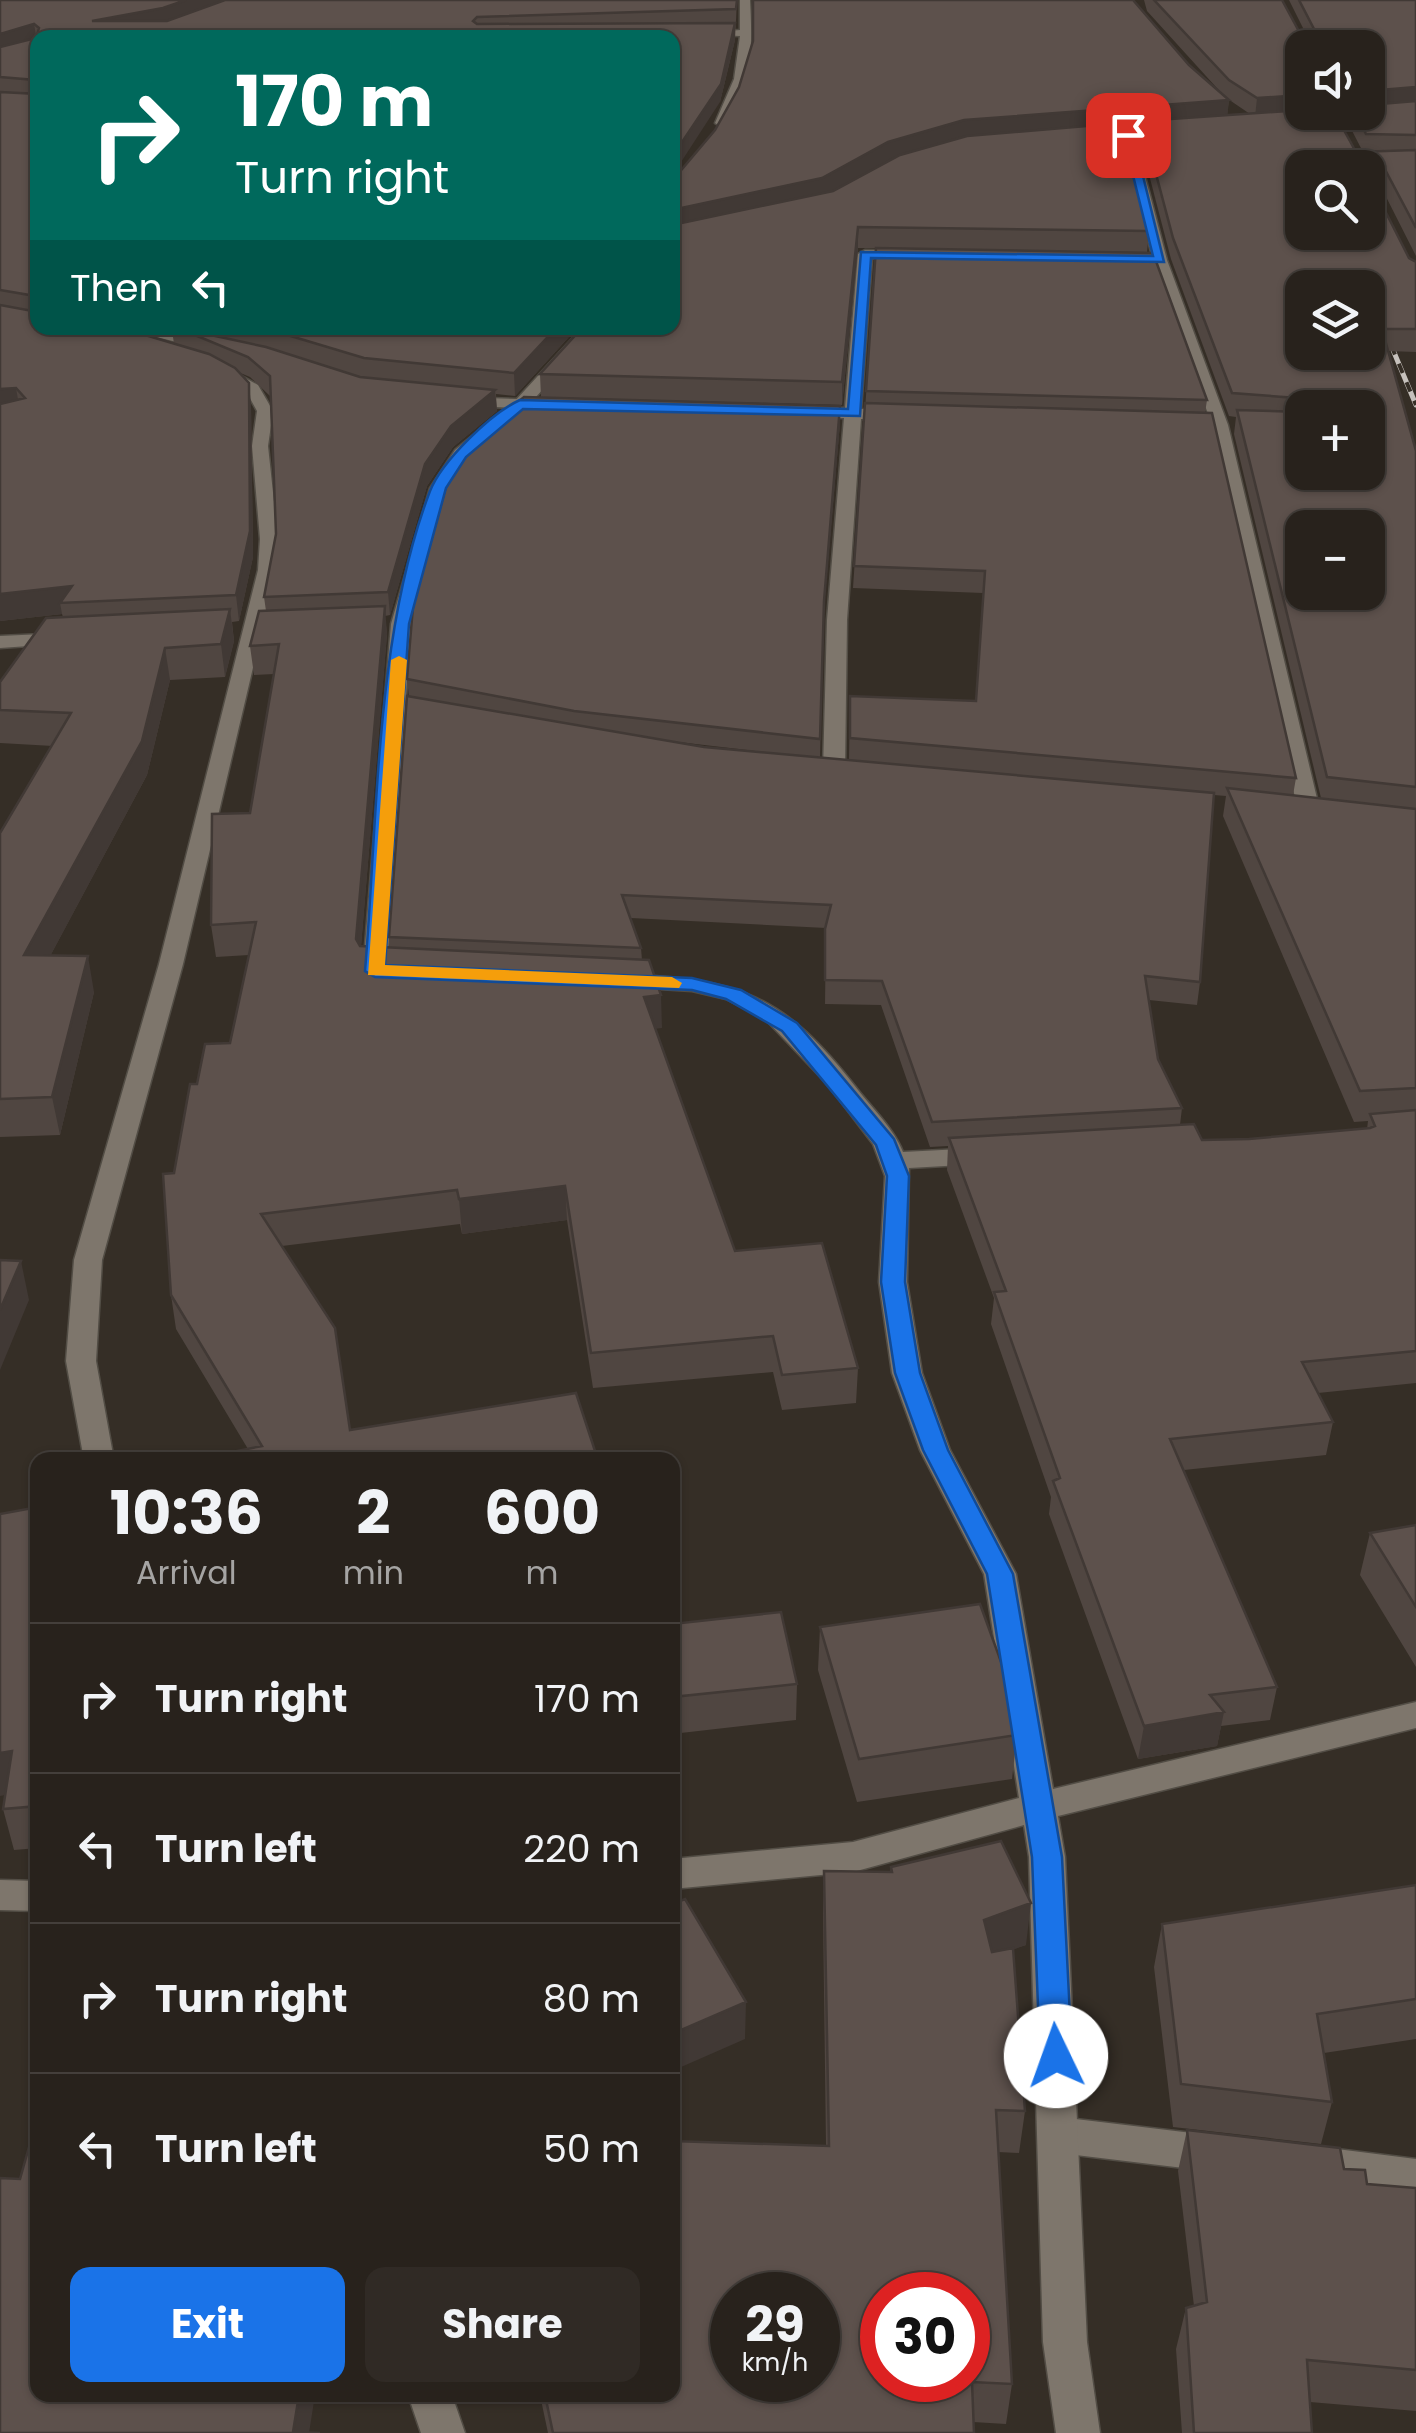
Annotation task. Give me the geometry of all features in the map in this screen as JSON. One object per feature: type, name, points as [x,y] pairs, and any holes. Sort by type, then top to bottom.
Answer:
[{"type":"street","points":[[710,140],[732,107],[746,58],[745,0]]},
{"type":"street","points":[[687,34],[744,33]]},
{"type":"street","points":[[1385,113],[1416,112]]},
{"type":"street","points":[[1281,120],[1285,120]]},
{"type":"street","points":[[1070,138],[1188,129]]},
{"type":"street","points":[[1128,135],[1151,260],[1228,425],[1308,812]]},
{"type":"street","points":[[834,770],[837,620],[865,254],[922,255]]},
{"type":"street","points":[[160,335],[232,350]]},
{"type":"street","points":[[415,973],[375,971],[406,707],[392,624],[438,488],[461,454],[520,404],[584,335]]},
{"type":"street","points":[[98,1452],[81,1362],[88,1260],[176,945],[267,570],[269,539],[260,446],[264,411],[252,388],[234,376],[194,362],[125,346]]},
{"type":"street","points":[[433,398],[559,406]]},
{"type":"street","points":[[796,412],[912,415]]},
{"type":"street","points":[[1201,424],[1228,425]]},
{"type":"street","points":[[0,642],[88,637]]},
{"type":"street","points":[[593,980],[692,984],[734,994],[774,1014],[838,1081],[886,1144],[893,1161],[898,1176],[894,1295],[908,1373],[935,1450],[1000,1574],[1040,1805],[1047,1857],[1065,2342],[1078,2433]]},
{"type":"street","points":[[893,1161],[1009,1154]]},
{"type":"street","points":[[680,1873],[853,1857],[1040,1805],[1416,1714]]},
{"type":"street","points":[[0,1895],[30,1896]]},
{"type":"street","points":[[1059,2136],[1416,2178]]},
{"type":"street","points":[[432,2402],[443,2433]]},
{"type":"building","points":[[0,0],[186,0],[92,21],[167,21],[225,0],[737,0],[736,9],[477,17],[473,21],[735,23],[721,84],[680,145],[680,30],[38,30],[34,24],[0,34]]},
{"type":"building","points":[[753,0],[1133,0],[1189,65],[1229,100],[964,120],[888,142],[822,178],[680,208],[680,172],[715,130],[739,87],[753,41]]},
{"type":"building","points":[[1154,0],[1282,0],[1298,30],[1285,30],[1285,96],[1257,98],[1229,80]]},
{"type":"building","points":[[1299,0],[1416,0],[1416,87],[1385,90],[1385,30],[1313,30]]},
{"type":"building","points":[[30,40],[30,80],[0,77],[0,47]]},
{"type":"building","points":[[0,92],[30,94],[30,295],[0,290]]},
{"type":"building","points":[[1416,101],[1416,135],[1366,134],[1364,130],[1385,130],[1385,104]]},
{"type":"building","points":[[1285,111],[1285,130],[1344,130],[1355,150],[1285,150],[1285,250],[1385,250],[1385,211],[1409,258],[1416,262],[1416,329],[1385,329],[1385,270],[1285,270],[1285,370],[1385,370],[1385,340],[1416,451],[1416,787],[1327,777],[1286,610],[1385,610],[1385,510],[1285,510],[1285,606],[1237,410],[1285,411],[1285,490],[1385,490],[1385,390],[1285,390],[1285,397],[1232,393],[1173,238],[1142,121]]},
{"type":"building","points":[[1122,123],[1149,231],[858,227],[842,382],[540,374],[576,335],[680,335],[680,223],[833,191],[900,155],[967,136]]},
{"type":"building","points":[[1416,150],[1416,228],[1385,170],[1385,151]]},
{"type":"building","points":[[876,248],[1153,253],[1207,400],[866,391]]},
{"type":"building","points":[[0,305],[30,311],[30,335],[145,335],[209,354],[235,368],[249,383],[250,531],[236,595],[60,603],[72,586],[0,594],[0,404],[25,398],[16,388],[0,389]]},
{"type":"building","points":[[195,335],[266,347],[360,377],[495,390],[451,426],[425,464],[388,592],[264,597],[276,534],[270,376],[248,357]]},
{"type":"building","points":[[287,335],[549,335],[514,373],[364,358]]},
{"type":"building","points":[[524,397],[840,406],[824,601],[820,739],[574,711],[407,679],[413,606],[450,472],[469,442]]},
{"type":"building","points":[[865,403],[1212,413],[1296,778],[850,738],[850,696],[976,701],[985,571],[854,566]]},
{"type":"building","points":[[385,606],[356,939],[360,946],[649,960],[661,995],[644,997],[735,1251],[822,1243],[858,1368],[782,1375],[773,1336],[591,1353],[565,1186],[459,1199],[457,1190],[261,1214],[335,1328],[350,1430],[576,1393],[595,1452],[232,1452],[262,1446],[171,1295],[163,1174],[174,1173],[190,1084],[197,1084],[205,1044],[230,1043],[256,922],[211,925],[212,814],[250,813],[279,644],[250,646],[259,611]]},
{"type":"building","points":[[230,609],[221,644],[165,648],[142,741],[24,955],[88,956],[52,1097],[0,1099],[0,833],[71,713],[0,710],[0,682],[46,618]]},
{"type":"building","points":[[407,696],[704,747],[1214,793],[1200,982],[1145,976],[1158,1059],[1182,1108],[932,1122],[882,981],[825,980],[825,929],[831,905],[622,895],[641,948],[389,937]]},
{"type":"building","points":[[1227,788],[1416,809],[1416,1088],[1360,1091]]},
{"type":"building","points":[[1416,1110],[1416,1351],[1302,1362],[1333,1422],[1170,1439],[1277,1687],[1210,1695],[1224,1712],[1144,1726],[1053,1481],[1060,1478],[994,1292],[1006,1291],[949,1138],[1194,1124],[1202,1140],[1249,1139],[1370,1128],[1375,1126],[1370,1114]]},
{"type":"building","points":[[0,1260],[21,1261],[0,1310]]},
{"type":"building","points":[[30,1508],[30,1807],[3,1809],[12,1751],[0,1753],[0,1514]]},
{"type":"building","points":[[1416,1525],[1416,1607],[1370,1533]]},
{"type":"building","points":[[980,1604],[1008,1681],[1017,1735],[859,1759],[820,1627]]},
{"type":"building","points":[[781,1612],[797,1684],[680,1696],[680,1623]]},
{"type":"building","points":[[1001,1841],[1031,1903],[984,1920],[992,1952],[1013,1948],[1025,2111],[996,2110],[1012,2384],[990,2383],[990,2272],[860,2272],[860,2402],[973,2402],[974,2433],[553,2433],[546,2402],[680,2402],[680,2141],[829,2146],[824,1871],[892,1872],[891,1867]]},
{"type":"building","points":[[1416,1885],[1416,1999],[1317,2014],[1332,2102],[1181,2084],[1162,1924]]},
{"type":"building","points":[[685,1899],[746,2002],[680,2031],[680,1901]]},
{"type":"building","points":[[1187,2130],[1340,2148],[1344,2169],[1365,2170],[1367,2184],[1416,2188],[1416,2370],[1307,2360],[1312,2433],[1194,2433],[1186,2308],[1207,2302]]},
{"type":"building","points":[[30,2143],[30,2402],[298,2402],[293,2432],[320,2433],[0,2433],[0,2178],[20,2179]]},
{"type":"railway","points":[[1385,331],[1416,405]]},
{"type":"slow traffic","points":[[399,660],[375,971],[672,983]]},
{"type":"route","points":[[1056,2056],[1047,1857],[1000,1574],[935,1450],[908,1373],[893,1282],[898,1176],[886,1144],[790,1027],[774,1014],[734,994],[692,984],[375,971],[401,624],[438,488],[461,454],[520,404],[855,414],[865,254],[1160,260],[1128,135]]}]
